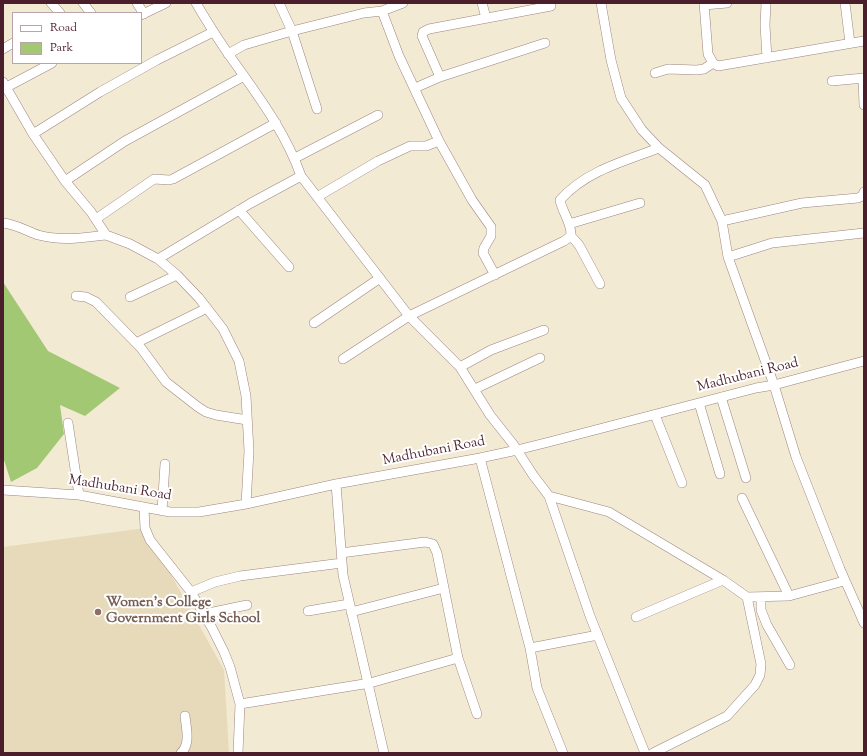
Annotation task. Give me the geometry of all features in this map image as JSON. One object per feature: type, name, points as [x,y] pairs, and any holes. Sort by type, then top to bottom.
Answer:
[{"type":"street","points":[[51,3],[59,12]]},
{"type":"street","points":[[83,3],[90,12]]},
{"type":"street","points":[[142,15],[166,3]]},
{"type":"street","points":[[196,3],[213,32],[276,123],[295,158],[301,176],[410,316],[460,367],[490,415],[517,450],[549,496],[590,616],[646,753]]},
{"type":"street","points":[[279,3],[292,31],[317,109]]},
{"type":"street","points":[[228,54],[244,45],[292,31],[382,11],[403,3]]},
{"type":"street","points":[[482,3],[486,18]]},
{"type":"street","points":[[601,3],[611,60],[621,98],[642,130],[659,148],[705,185],[722,221],[728,257],[774,385],[796,457],[844,581],[864,623]]},
{"type":"street","points":[[728,3],[704,4],[708,54],[713,63],[718,66],[864,41]]},
{"type":"street","points":[[766,3],[765,25],[767,58]]},
{"type":"street","points":[[845,3],[850,43]]},
{"type":"street","points":[[440,76],[422,36],[423,32],[429,29],[551,6]]},
{"type":"street","points":[[382,11],[399,56],[439,141],[472,200],[491,226],[491,236],[484,248],[483,253],[495,275]]},
{"type":"street","points":[[33,134],[100,92],[157,60],[213,32]]},
{"type":"street","points":[[415,88],[440,76],[545,43]]},
{"type":"street","points":[[3,49],[12,44]]},
{"type":"street","points":[[655,73],[668,69],[704,69],[713,63]]},
{"type":"street","points":[[50,64],[4,86],[33,134],[65,181],[96,219],[106,235]]},
{"type":"street","points":[[65,181],[124,141],[244,76]]},
{"type":"street","points":[[832,81],[863,78],[864,105]]},
{"type":"street","points":[[295,158],[378,115]]},
{"type":"street","points":[[96,219],[154,179],[173,179],[276,123]]},
{"type":"street","points":[[317,198],[378,161],[410,146],[426,146],[439,141]]},
{"type":"street","points":[[600,284],[579,245],[571,236],[571,229],[561,207],[560,200],[567,191],[610,165],[659,148]]},
{"type":"street","points":[[158,260],[239,210],[301,176]]},
{"type":"street","points":[[722,221],[802,203],[858,198],[862,196],[864,192]]},
{"type":"street","points":[[569,224],[640,203]]},
{"type":"street","points":[[239,210],[289,267]]},
{"type":"street","points":[[4,221],[39,235],[75,239],[106,235],[130,244],[158,260],[177,275],[207,308],[223,329],[239,361],[246,396],[249,452],[246,504]]},
{"type":"street","points":[[728,257],[772,243],[864,233]]},
{"type":"street","points":[[343,359],[410,316],[564,241],[571,236]]},
{"type":"street","points":[[130,298],[177,275]]},
{"type":"street","points":[[314,323],[380,278]]},
{"type":"street","points":[[76,296],[86,297],[96,302],[146,354],[166,382],[198,407],[206,412],[216,415],[247,420]]},
{"type":"street","points":[[136,343],[207,308]]},
{"type":"street","points":[[460,367],[491,350],[544,330]]},
{"type":"street","points":[[475,389],[540,358]]},
{"type":"street","name":"Madhubani Road","points":[[3,490],[79,495],[162,511],[199,512],[246,504],[336,484],[517,450],[721,397],[864,362]]},
{"type":"street","points":[[721,397],[746,478]]},
{"type":"street","points":[[700,403],[720,474]]},
{"type":"street","points":[[655,415],[682,483]]},
{"type":"street","points":[[68,422],[79,495]]},
{"type":"street","points":[[480,458],[530,648],[537,688],[564,753]]},
{"type":"street","points":[[162,511],[165,464]]},
{"type":"street","points":[[336,484],[343,575],[384,753]]},
{"type":"street","points":[[549,496],[609,512],[723,580],[747,597],[761,598],[789,596],[844,581]]},
{"type":"street","points":[[742,498],[789,596]]},
{"type":"street","points":[[144,508],[145,528],[150,540],[191,592],[224,652],[230,667],[240,704],[238,753]]},
{"type":"street","points":[[191,592],[215,582],[240,576],[429,542],[435,547],[458,658],[477,714]]},
{"type":"street","points":[[636,617],[723,580]]},
{"type":"street","points":[[308,611],[350,608],[444,588]]},
{"type":"street","points":[[653,753],[727,716],[755,685],[760,675],[761,664],[747,597]]},
{"type":"street","points":[[761,598],[761,610],[767,625],[790,665]]},
{"type":"street","points":[[204,614],[247,605]]},
{"type":"street","points":[[530,648],[598,635]]},
{"type":"street","points":[[240,704],[367,683],[458,658]]},
{"type":"street","points":[[181,753],[187,744],[185,716]]},
{"type":"shaded area","name":"Women's College Government Girls School","points":[[145,528],[224,670],[229,753],[3,753],[3,547]]},
{"type":"green space","points":[[3,282],[48,351],[120,388],[85,416],[60,405],[64,434],[37,468],[11,482],[3,457]]},
{"type":"place","name":"Women's College Government Girls School","points":[[98,612]]}]
